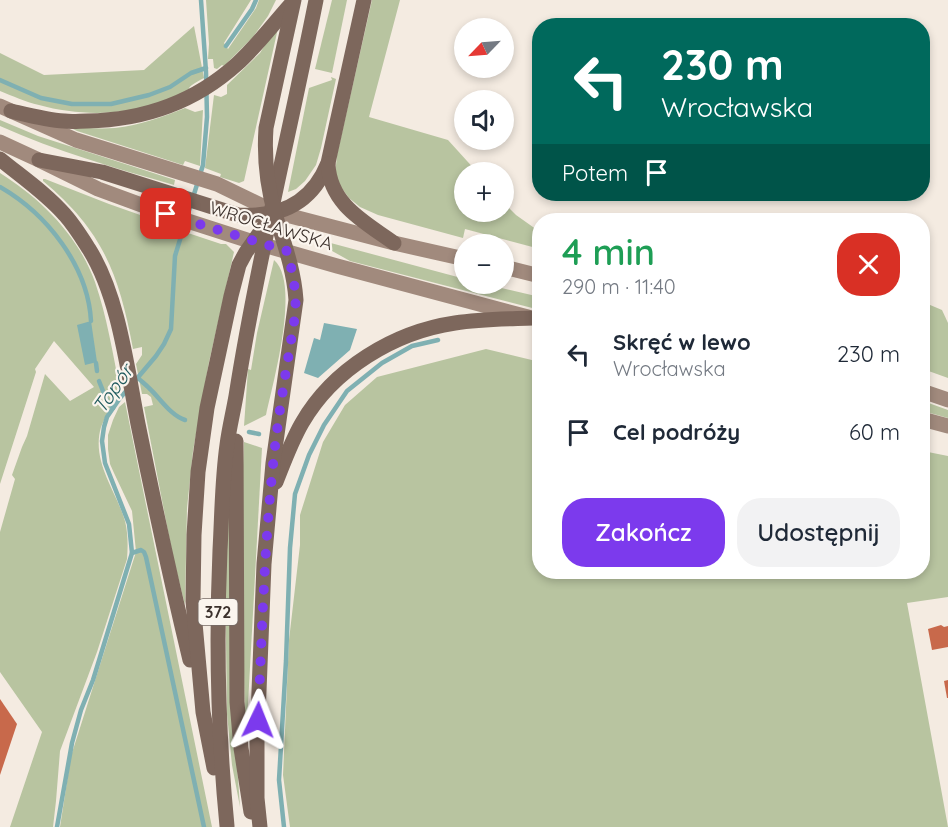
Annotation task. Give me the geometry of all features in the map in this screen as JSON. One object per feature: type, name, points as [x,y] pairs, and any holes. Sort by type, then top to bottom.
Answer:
[{"type":"main road","name":"372","points":[[227,827],[219,719],[218,587],[227,445],[246,334],[316,0]]},
{"type":"main road","name":"372","points":[[305,57],[325,0]]},
{"type":"main road","points":[[39,160],[102,172],[238,215],[254,216],[295,205],[322,178],[328,163],[364,0]]},
{"type":"main road","points":[[5,109],[64,121],[101,121],[148,113],[174,104],[215,82],[238,63],[294,1]]},
{"type":"main road","points":[[260,827],[257,798],[257,742],[264,564],[279,417],[296,300],[295,284],[268,183],[265,147],[266,128],[294,1]]},
{"type":"main road","name":"WROCŁAWSKA","points":[[5,109],[76,140],[217,184],[275,212],[454,257]]},
{"type":"main road","name":"WROCŁAWSKA","points":[[0,142],[98,189],[166,214],[337,266],[532,318]]},
{"type":"main road","points":[[0,159],[66,216],[104,275],[123,349],[176,603],[203,712],[227,827]]},
{"type":"main road","points":[[328,163],[331,183],[347,209],[394,243]]},
{"type":"main road","points":[[203,712],[194,601],[194,535],[198,472],[207,408],[239,265],[275,212]]},
{"type":"main road","points":[[514,270],[532,274]]},
{"type":"main road","points":[[270,499],[292,440],[303,421],[318,399],[355,365],[396,340],[430,328],[454,323],[532,319]]},
{"type":"main road","points":[[930,394],[948,400]]},
{"type":"main road","name":"372","points":[[235,399],[237,702],[241,748],[254,827]]},
{"type":"main road","points":[[930,421],[948,426]]},
{"type":"green space","points":[[206,0],[251,0],[224,43],[228,49],[259,0],[276,0],[253,37],[224,66],[217,69],[214,68],[213,59],[208,59]]},
{"type":"green space","points":[[332,0],[347,0],[332,73],[315,69]]},
{"type":"green space","points":[[372,0],[400,0],[369,117],[448,140],[454,150],[457,150],[468,162],[454,162],[454,222],[514,222],[514,213],[532,226],[532,247],[514,242],[514,234],[484,234],[465,229],[464,234],[454,236],[378,215],[360,207],[349,198],[335,176],[337,155]]},
{"type":"green space","points":[[194,26],[204,78],[186,91],[151,106],[114,112],[76,112],[34,104],[0,91],[0,53],[44,75],[144,70]]},
{"type":"green space","points":[[278,28],[244,181],[239,183],[220,177],[221,174],[205,168],[214,95],[221,97],[227,94],[227,85],[260,53],[275,29]]},
{"type":"green space","points":[[331,77],[336,79],[316,165],[305,181],[296,189],[288,192],[309,88],[332,80]]},
{"type":"green space","points":[[185,108],[195,112],[203,110],[200,166],[185,161],[183,165],[67,126],[124,127]]},
{"type":"green space","points":[[0,120],[38,136],[175,180],[174,185],[64,151],[0,126]]},
{"type":"green space","points":[[0,173],[44,207],[68,234],[88,265],[103,309],[120,390],[101,427],[99,452],[106,476],[125,521],[127,559],[97,652],[60,751],[53,827],[10,827],[42,732],[0,672],[0,532],[15,479],[12,475],[27,436],[45,374],[70,401],[94,387],[54,341],[35,369],[36,372],[0,484]]},
{"type":"green space","points":[[43,179],[164,225],[226,244],[234,252],[209,362],[193,451],[187,508],[185,605],[173,557],[144,407],[153,405],[151,397],[142,394],[136,364],[142,355],[142,347],[133,349],[128,322],[114,276],[94,236],[64,199]]},
{"type":"green space","points":[[327,242],[454,276],[454,288],[350,261],[325,247]]},
{"type":"green space","points":[[274,260],[282,272],[285,289],[283,334],[279,358],[266,415],[244,426],[248,369],[251,370]]},
{"type":"green space","points":[[514,291],[532,295],[532,308],[478,294],[514,294]]},
{"type":"green space","points":[[930,305],[942,310],[948,323],[948,378],[930,372]]},
{"type":"green space","points":[[486,349],[532,360],[532,579],[930,579],[930,452],[948,456],[948,597],[907,603],[948,827],[290,827],[283,775],[289,640],[300,545],[300,515],[323,442],[345,405],[377,377]]},
{"type":"green space","points":[[125,402],[212,827],[60,827],[71,756],[136,552],[132,511],[110,464],[108,449],[108,435],[113,420],[119,407]]},
{"type":"green space","points":[[930,404],[948,410],[948,418],[930,413]]},
{"type":"green space","points":[[244,442],[262,448],[247,722],[245,723],[241,513]]},
{"type":"green space","points":[[229,459],[232,692],[240,807],[232,765],[227,714],[225,571]]},
{"type":"water","points":[[91,321],[97,362],[85,365],[77,325]]},
{"type":"water","points":[[324,323],[357,329],[350,350],[318,378],[304,373],[314,338],[320,340]]},
{"type":"building","points":[[941,625],[948,626],[948,647],[932,650],[928,629]]},
{"type":"building","points":[[948,680],[948,698],[947,698],[944,681]]},
{"type":"building","points":[[0,699],[17,724],[0,775]]},
{"type":"waterway","name":"Topór","points":[[134,382],[156,356],[171,329],[175,256],[203,165],[207,117],[201,0]]},
{"type":"waterway","points":[[226,46],[256,0]]},
{"type":"waterway","points":[[0,80],[41,98],[72,104],[111,104],[149,95],[170,87],[191,73],[206,68]]},
{"type":"waterway","points":[[0,187],[34,212],[62,243],[82,281],[91,321]]},
{"type":"waterway","points":[[284,827],[279,780],[290,548],[295,494],[309,455],[324,425],[347,391],[382,363],[412,346],[438,340]]},
{"type":"waterway","points":[[96,363],[97,371]]},
{"type":"waterway","points":[[138,378],[170,410],[185,420]]},
{"type":"waterway","points":[[99,381],[107,401],[113,408]]},
{"type":"waterway","name":"Topór","points":[[57,827],[72,743],[81,710],[93,680],[132,553],[129,524],[105,463],[102,441],[107,417],[128,389]]},
{"type":"waterway","points":[[249,432],[259,434]]},
{"type":"waterway","points":[[132,553],[141,550],[146,557],[204,827]]},
{"type":"route","points":[[166,214],[287,251],[295,284],[295,316],[273,463],[264,564],[258,720]]}]
